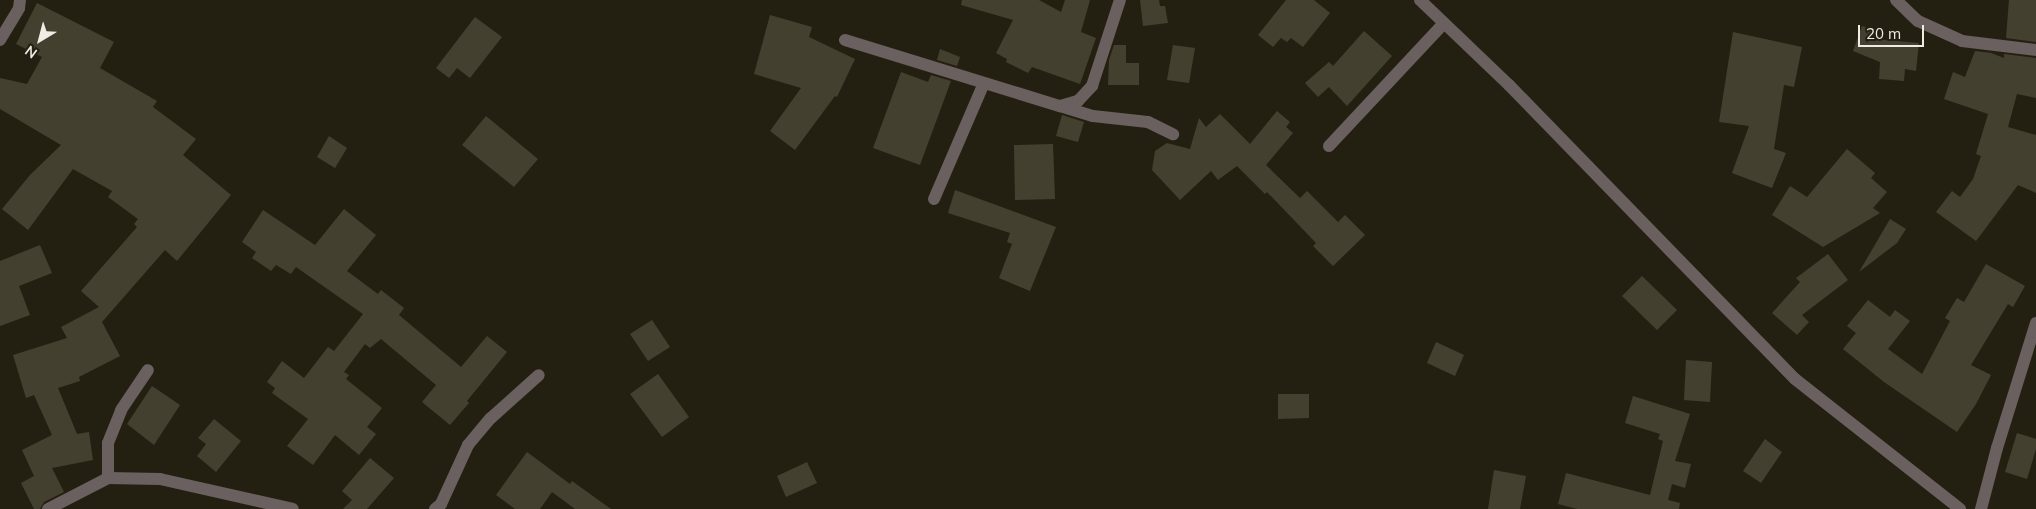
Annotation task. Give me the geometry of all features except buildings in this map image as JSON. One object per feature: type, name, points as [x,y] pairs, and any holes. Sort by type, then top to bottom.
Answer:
[{"type":"street","points":[[0,40],[19,8],[20,0]]},
{"type":"street","points":[[1060,106],[1078,101],[1092,86],[1120,0]]},
{"type":"street","points":[[1420,0],[1509,85],[1795,379],[1960,509]]},
{"type":"street","points":[[1896,0],[1918,21],[1962,41],[2036,50]]},
{"type":"street","points":[[1329,146],[1444,23]]},
{"type":"street","points":[[845,40],[1093,116],[1148,122],[1173,134]]},
{"type":"street","points":[[934,199],[984,83]]},
{"type":"street","points":[[1981,509],[1997,448],[2036,322]]},
{"type":"street","points":[[108,478],[108,444],[121,410],[148,370]]},
{"type":"street","points":[[435,509],[440,504],[468,445],[492,418],[539,375]]},
{"type":"street","points":[[48,509],[108,478],[160,479],[293,509]]}]
